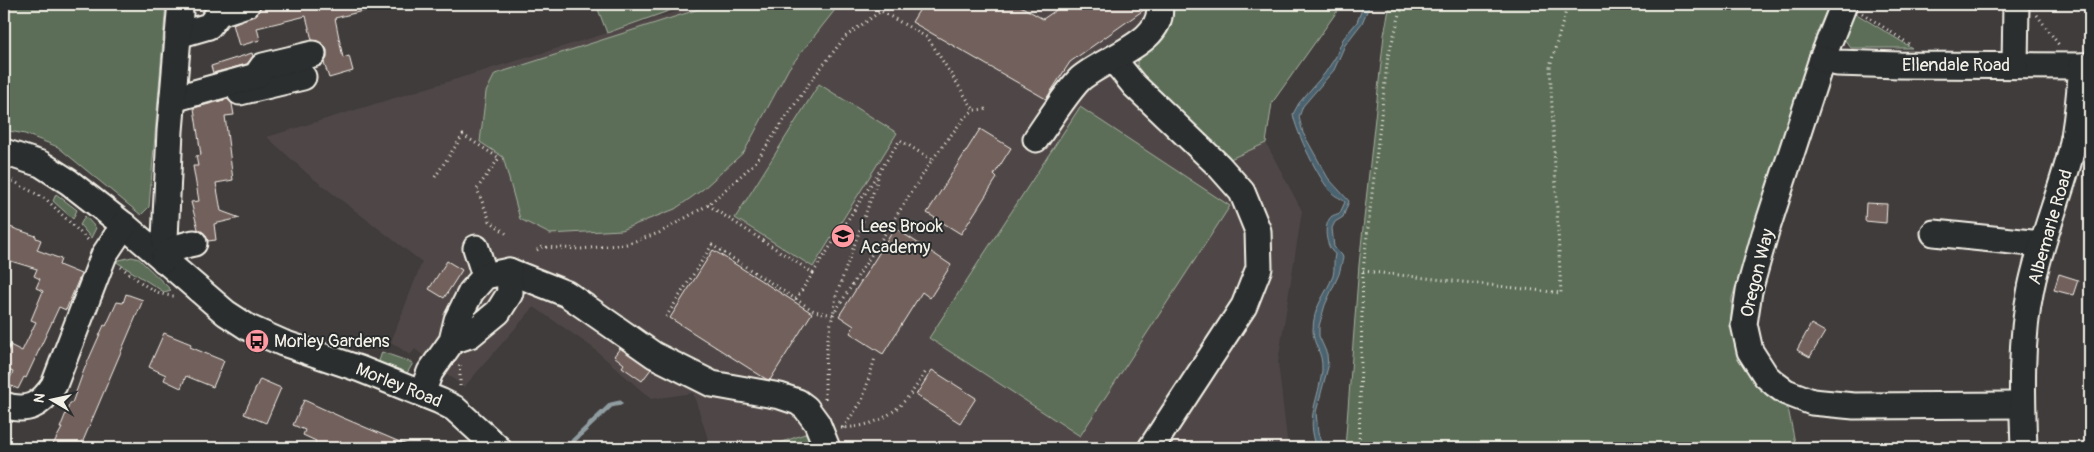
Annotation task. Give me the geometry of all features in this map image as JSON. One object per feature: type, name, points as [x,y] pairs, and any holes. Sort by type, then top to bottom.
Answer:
[{"type":"street","points":[[164,260],[172,104],[179,24],[209,26],[219,13],[247,4]]},
{"type":"street","points":[[1036,139],[1080,80],[1155,29],[1160,14],[1159,4]]},
{"type":"street","name":"Oregon Way","points":[[1849,6],[1822,59],[1765,234],[1749,291],[1744,324],[1750,351],[1755,361],[1775,384],[1786,392],[1812,402],[1854,406],[2022,405]]},
{"type":"street","points":[[2015,65],[2026,8]]},
{"type":"street","points":[[172,104],[256,76],[263,66],[313,54]]},
{"type":"street","points":[[1113,59],[1134,85],[1219,166],[1242,192],[1258,230],[1259,268],[1244,306],[1151,448]]},
{"type":"street","name":"Ellendale Road","points":[[1822,59],[1851,64],[2082,66]]},
{"type":"street","name":"Albemarle Road","points":[[2024,448],[2022,405],[2024,346],[2031,290],[2042,244],[2069,159],[2077,124],[2082,66]]},
{"type":"street","points":[[172,104],[303,77]]},
{"type":"street","name":"Morley Road","points":[[4,152],[41,164],[69,182],[124,225],[226,313],[249,328],[283,343],[360,369],[454,408],[498,448]]},
{"type":"street","points":[[4,405],[15,409],[36,405],[45,398],[54,385],[104,255],[124,225]]},
{"type":"street","points":[[1934,233],[2042,244]]},
{"type":"street","points":[[164,260],[177,247],[194,244]]},
{"type":"street","points":[[476,248],[485,276]]},
{"type":"street","points":[[422,394],[430,372],[498,312],[510,294],[509,271]]},
{"type":"street","points":[[456,350],[457,320],[471,292],[485,276],[509,271],[567,294],[654,354],[712,384],[780,396],[798,402],[830,436]]},
{"type":"path","points":[[1359,448],[1363,271],[1388,56],[1403,4]]},
{"type":"path","points":[[1363,271],[1561,293],[1550,66],[1568,4]]},
{"type":"path","points":[[1849,6],[1910,45]]},
{"type":"path","points":[[2026,8],[2082,66]]},
{"type":"path","points":[[537,250],[542,247],[581,249],[626,244],[659,233],[708,205],[755,163],[810,82],[846,37],[881,11],[928,38],[974,110]]},
{"type":"path","points":[[833,315],[932,160],[964,118],[974,110],[989,108]]},
{"type":"path","points":[[435,177],[463,134],[499,158],[478,189],[490,221],[508,235]]},
{"type":"path","points":[[796,299],[900,140],[932,160]]},
{"type":"path","points":[[830,436],[825,423],[826,346],[836,296],[878,179],[877,176]]},
{"type":"path","points":[[708,205],[813,273]]},
{"type":"path","points":[[666,317],[712,246],[814,311],[833,315]]},
{"type":"path","points":[[456,350],[462,385],[459,392]]},
{"type":"path","points":[[830,436],[862,401],[875,358]]},
{"type":"path","points":[[830,436],[888,415],[911,396],[927,370]]},
{"type":"shaded area","name":"Lees Brook Academy","points":[[702,4],[1336,4],[1338,10],[1272,103],[1266,143],[1302,211],[1278,362],[1288,448],[711,448],[693,393],[651,399],[592,347],[534,307],[464,387],[415,349],[410,355],[391,342],[422,262],[310,176],[267,137]]},
{"type":"green space","points":[[4,4],[166,4],[149,207],[141,215],[58,147],[25,134],[4,130]]},
{"type":"green space","points":[[596,4],[688,4],[607,33]]},
{"type":"green space","points":[[715,4],[842,4],[838,6],[789,68],[744,152],[702,190],[675,209],[621,230],[550,234],[520,219],[503,157],[480,142],[486,92],[495,74]]},
{"type":"green space","points":[[1165,4],[1336,4],[1338,10],[1272,103],[1266,143],[1228,160],[1138,72],[1137,64],[1141,47]]},
{"type":"green space","points":[[1390,4],[1829,4],[1818,30],[1732,298],[1731,318],[1735,341],[1784,399],[1786,408],[1788,408],[1796,448],[1345,448],[1359,265],[1384,35]]},
{"type":"green space","points":[[1855,13],[1912,48],[1851,48],[1844,39]]},
{"type":"green space","points":[[819,84],[897,133],[813,267],[735,218]]},
{"type":"green space","points":[[1080,107],[1230,206],[1080,436],[929,338]]},
{"type":"green space","points":[[56,194],[77,210],[73,219],[53,201]]},
{"type":"green space","points":[[85,216],[96,228],[91,238],[80,225]]},
{"type":"green space","points":[[132,257],[139,259],[171,290],[164,292],[115,261]]},
{"type":"green space","points":[[382,352],[413,363],[406,375],[378,364]]},
{"type":"green space","points":[[813,431],[819,448],[766,448]]},
{"type":"water","points":[[1364,4],[1370,4],[1362,23],[1345,45],[1334,70],[1303,106],[1299,117],[1303,133],[1328,178],[1349,201],[1343,217],[1335,222],[1332,228],[1334,247],[1343,258],[1339,274],[1325,305],[1319,326],[1319,336],[1327,354],[1328,367],[1316,412],[1318,433],[1323,448],[1317,448],[1312,426],[1322,363],[1313,336],[1313,330],[1317,308],[1334,273],[1335,254],[1327,241],[1327,224],[1332,216],[1340,213],[1345,202],[1332,193],[1321,178],[1303,143],[1293,114],[1299,103],[1325,73],[1335,58],[1343,39],[1357,22]]},
{"type":"building","points":[[261,4],[371,4],[371,9],[335,18],[343,58],[349,56],[353,71],[329,78],[324,63],[327,58],[327,50],[323,44],[312,40],[306,16],[257,28],[260,40],[239,46],[233,24],[257,14]]},
{"type":"building","points":[[923,4],[1017,4],[1043,19],[1065,4],[1145,4],[1145,9],[1070,62],[1046,99],[912,22]]},
{"type":"building","points":[[252,53],[253,56],[247,64],[213,73],[211,66]]},
{"type":"building","points":[[228,99],[232,104],[234,115],[225,116],[233,180],[216,183],[221,211],[240,218],[214,224],[216,240],[208,241],[205,234],[198,229],[191,202],[199,201],[193,166],[198,166],[196,156],[201,155],[194,108]]},
{"type":"building","points":[[980,129],[1011,148],[994,175],[997,178],[961,234],[927,213]]},
{"type":"building","points":[[1866,203],[1887,204],[1886,223],[1865,221]]},
{"type":"building","points":[[4,225],[36,236],[36,238],[41,240],[37,250],[61,259],[59,265],[81,274],[66,310],[59,307],[26,378],[24,377],[18,389],[7,384],[13,372],[4,368],[4,361],[10,345],[22,351],[36,322],[31,320],[43,291],[36,288],[40,279],[34,276],[37,269],[4,259]]},
{"type":"building","points":[[895,228],[951,265],[930,298],[922,292],[883,354],[850,333],[854,326],[839,316]]},
{"type":"building","points":[[713,250],[812,313],[770,380],[670,318]]},
{"type":"building","points":[[447,261],[462,270],[444,298],[429,289]]},
{"type":"building","points":[[2059,274],[2078,280],[2073,295],[2054,290]]},
{"type":"building","points":[[126,294],[143,300],[80,448],[51,448],[62,428],[60,428],[70,403],[72,403],[104,325],[106,326],[117,302],[123,303]]},
{"type":"building","points":[[1811,324],[1825,332],[1810,357],[1797,350]]},
{"type":"building","points":[[164,333],[191,344],[190,347],[224,361],[213,387],[186,376],[181,388],[164,380],[166,375],[149,367]]},
{"type":"building","points":[[620,348],[651,369],[642,381],[622,367],[624,364],[614,356]]},
{"type":"building","points":[[932,370],[976,398],[960,423],[916,395]]},
{"type":"building","points":[[260,379],[281,388],[266,423],[244,414]]},
{"type":"building","points":[[304,400],[414,448],[313,448],[316,441],[303,435],[305,430],[293,425]]},
{"type":"waterway","points":[[573,441],[611,405],[620,403]]},
{"type":"place","name":"Lees Brook Academy","points":[[843,236]]},
{"type":"place","name":"Morley Gardens","points":[[257,341]]}]
